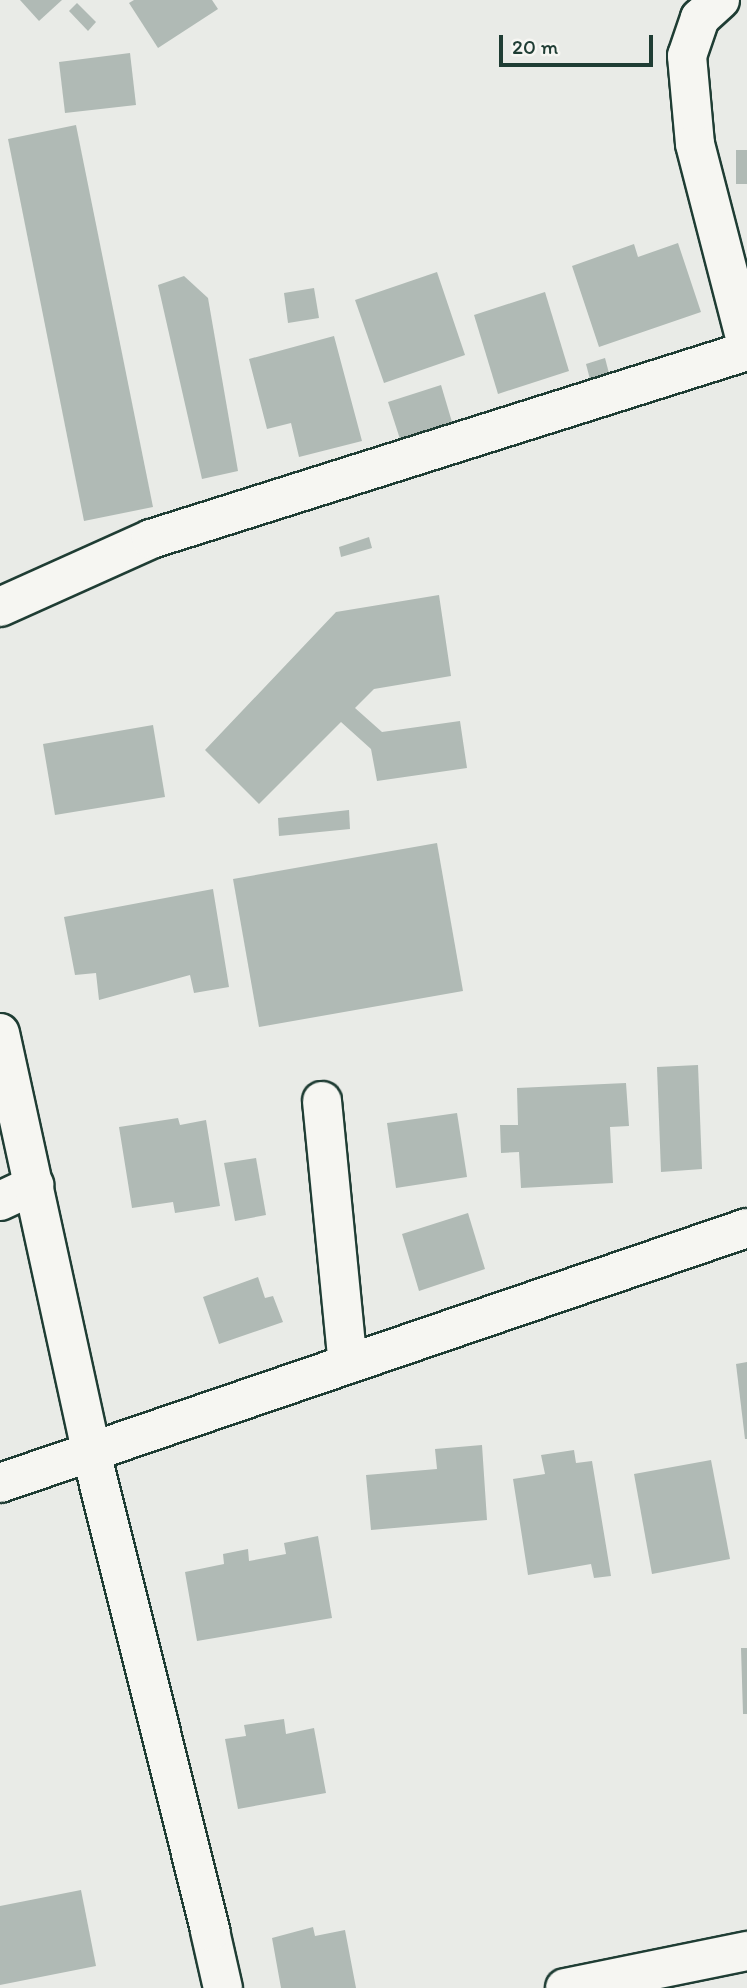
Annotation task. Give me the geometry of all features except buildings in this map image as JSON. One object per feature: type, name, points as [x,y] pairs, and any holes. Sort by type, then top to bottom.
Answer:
[{"type":"street","points":[[720,0],[700,18],[687,56],[695,144],[747,345]]},
{"type":"street","points":[[0,607],[151,539],[747,351]]},
{"type":"street","points":[[0,1033],[17,1193],[91,1451],[223,1988]]},
{"type":"street","points":[[322,1101],[348,1364]]},
{"type":"street","points":[[0,1483],[747,1227]]},
{"type":"street","points":[[565,1988],[747,1951]]}]
